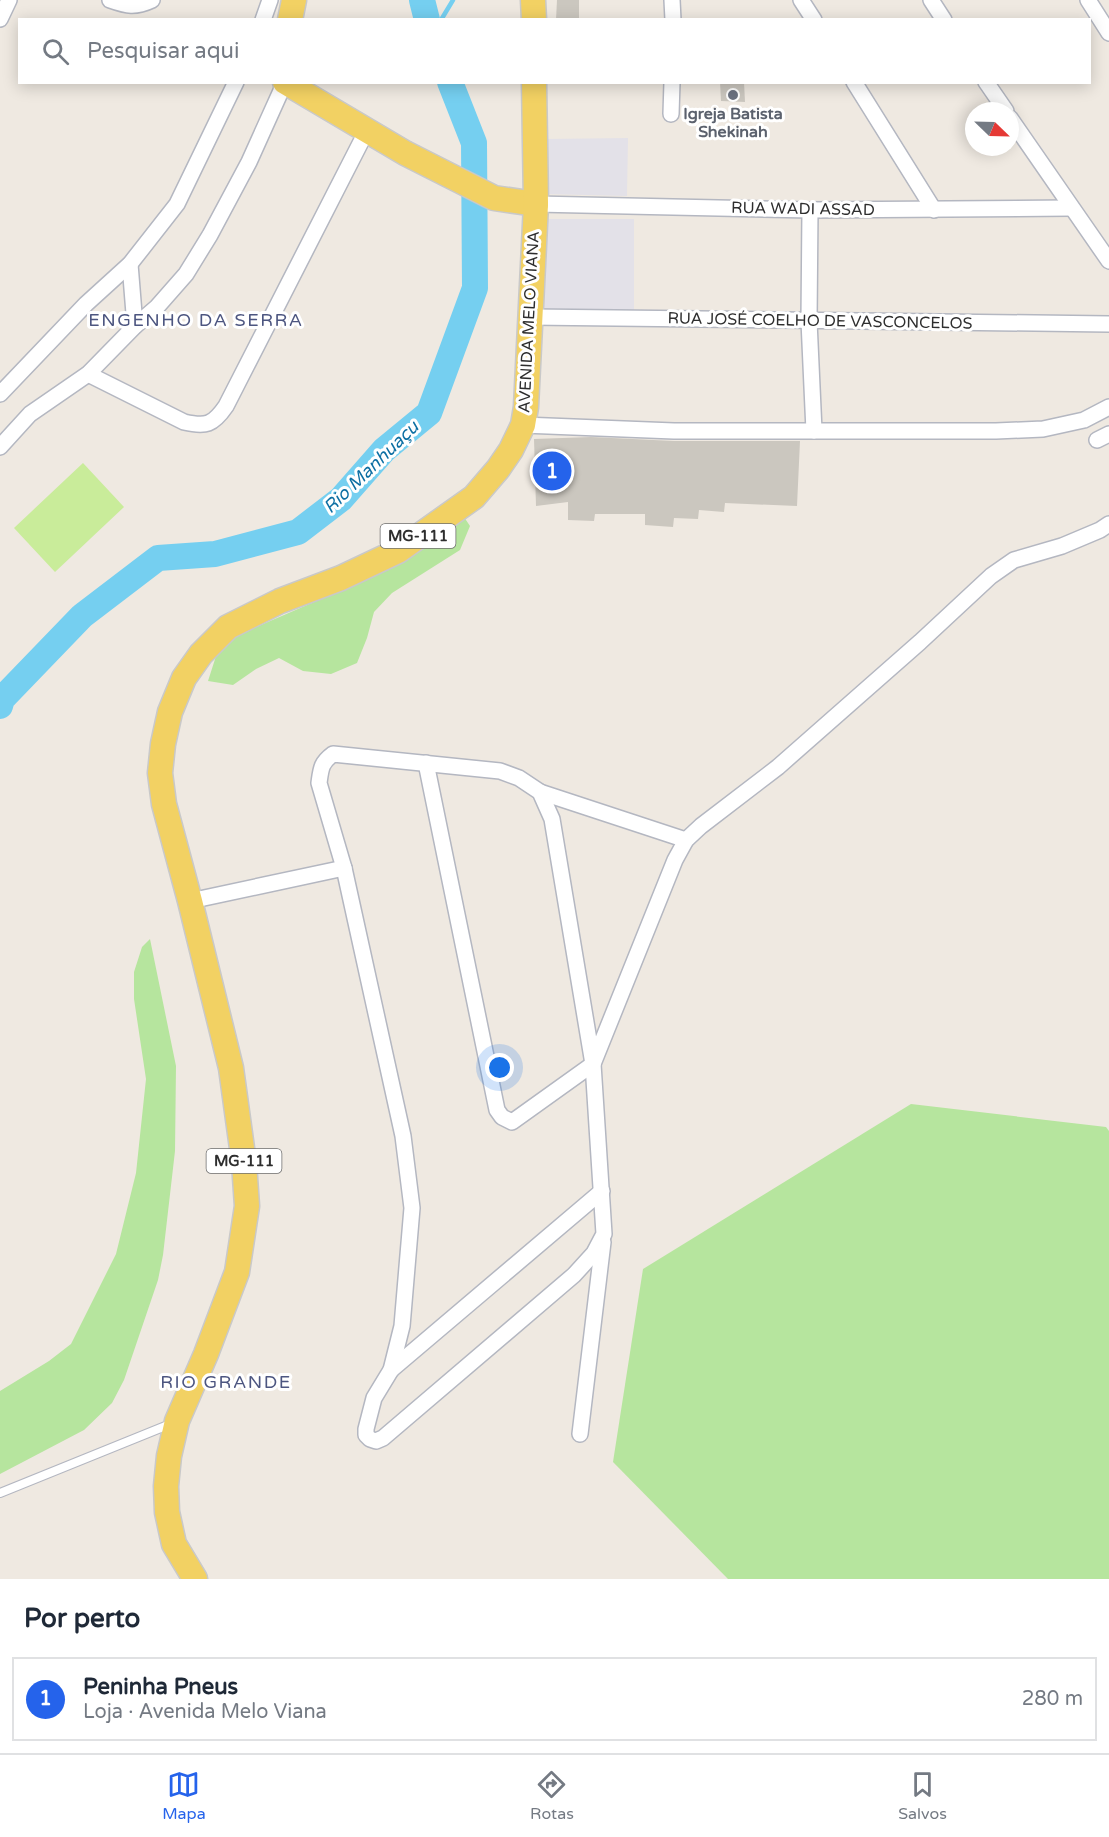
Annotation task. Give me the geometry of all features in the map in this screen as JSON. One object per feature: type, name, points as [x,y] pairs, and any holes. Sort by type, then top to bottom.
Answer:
[{"type":"main road","points":[[290,18],[294,0]]},
{"type":"main road","points":[[533,0],[534,18]]},
{"type":"main road","points":[[288,84],[366,132],[494,198],[536,204]]},
{"type":"main road","name":"AVENIDA MELO VIANA","points":[[190,901],[164,804],[160,773],[170,712],[184,678],[201,654],[228,627],[280,601],[341,578],[398,551],[474,497],[512,450],[523,425],[526,407],[536,204],[534,84]]},
{"type":"main road","name":"MG-111","points":[[190,901],[231,1068],[244,1163],[247,1206],[237,1272],[206,1354],[177,1421],[169,1456],[166,1486],[167,1512],[174,1544],[195,1579]]},
{"type":"street","points":[[0,19],[9,0]]},
{"type":"street","points":[[110,0],[130,6],[141,6],[152,0]]},
{"type":"street","points":[[263,18],[270,0]]},
{"type":"street","points":[[672,0],[674,18]]},
{"type":"street","points":[[801,0],[813,18]]},
{"type":"street","points":[[931,0],[943,18]]},
{"type":"street","points":[[1088,0],[1109,33]]},
{"type":"street","points":[[0,394],[86,304],[130,264],[177,204],[235,84]]},
{"type":"street","points":[[0,447],[30,414],[88,374],[135,326],[157,308],[186,274],[249,162],[284,84]]},
{"type":"street","points":[[671,114],[672,84]]},
{"type":"street","points":[[855,84],[934,210]]},
{"type":"street","points":[[987,84],[1000,102]]},
{"type":"street","points":[[1019,131],[1109,261]]},
{"type":"street","points":[[88,374],[184,422],[200,426],[217,419],[226,406],[366,132]]},
{"type":"street","name":"RUA WADI ASSAD","points":[[536,204],[810,210],[1071,208]]},
{"type":"street","points":[[810,210],[809,321],[814,431]]},
{"type":"street","points":[[130,264],[135,326]]},
{"type":"street","name":"RUA JOSÉ COELHO DE VASCONCELOS","points":[[531,317],[1109,324]]},
{"type":"street","points":[[523,425],[666,430],[996,431],[1042,429],[1084,420],[1109,407]]},
{"type":"street","points":[[426,764],[497,1110],[502,1117],[512,1122],[592,1064],[675,860],[686,840],[778,767],[991,576],[1014,560],[1062,546],[1109,524]]},
{"type":"street","points":[[604,1234],[594,1253],[574,1275],[392,1430],[376,1441],[366,1435],[374,1398],[391,1370],[402,1326],[412,1208],[403,1136],[344,868],[319,783],[321,770],[324,761],[333,754],[500,771],[519,778],[540,792],[686,840]]},
{"type":"street","points":[[540,792],[552,819],[592,1064],[602,1191],[604,1234],[580,1434]]},
{"type":"street","points":[[190,901],[344,868]]},
{"type":"street","points":[[391,1370],[602,1191]]},
{"type":"lane","points":[[0,1493],[177,1421]]},
{"type":"shaded area","points":[[628,138],[627,196],[544,194],[545,139]]},
{"type":"shaded area","points":[[542,219],[634,219],[634,310],[535,310]]},
{"type":"green space","points":[[83,463],[124,507],[55,572],[14,528]]},
{"type":"green space","points":[[464,517],[470,526],[460,550],[392,593],[374,612],[357,663],[331,674],[303,671],[279,658],[256,669],[233,685],[208,681],[217,653],[238,635],[351,586]]},
{"type":"green space","points":[[150,939],[176,1066],[175,1151],[158,1280],[124,1380],[112,1403],[84,1430],[0,1474],[0,1391],[49,1361],[71,1344],[116,1254],[136,1173],[146,1079],[134,999],[134,972],[142,947]]},
{"type":"green space","points":[[911,1104],[1106,1127],[1109,1131],[1109,1579],[728,1579],[613,1462],[643,1269]]},
{"type":"building","points":[[557,0],[579,0],[579,18],[556,18]]},
{"type":"building","name":"Igreja Batista Shekinah","points":[[720,84],[744,84],[745,102],[721,101]]},
{"type":"building","points":[[591,437],[674,441],[800,441],[797,506],[725,503],[724,512],[699,510],[698,519],[674,518],[673,527],[645,525],[645,514],[595,514],[594,521],[568,520],[568,502],[536,506],[534,439]]},
{"type":"waterway","name":"Rio Manhuaçu","points":[[422,0],[426,18]]},
{"type":"waterway","points":[[442,18],[453,0]]},
{"type":"waterway","name":"Rio Manhuaçu","points":[[0,706],[2,699],[82,616],[158,558],[215,554],[298,532],[341,499],[384,450],[429,413],[475,288],[474,143],[451,84]]},
{"type":"place","name":"Igreja Batista Shekinah","points":[[733,95]]},
{"type":"place","name":"Peninha Pneus","points":[[552,471]]},
{"type":"district","name":"ENGENHO DA SERRA","points":[[196,320]]},
{"type":"district","name":"RIO GRANDE","points":[[226,1382]]}]
